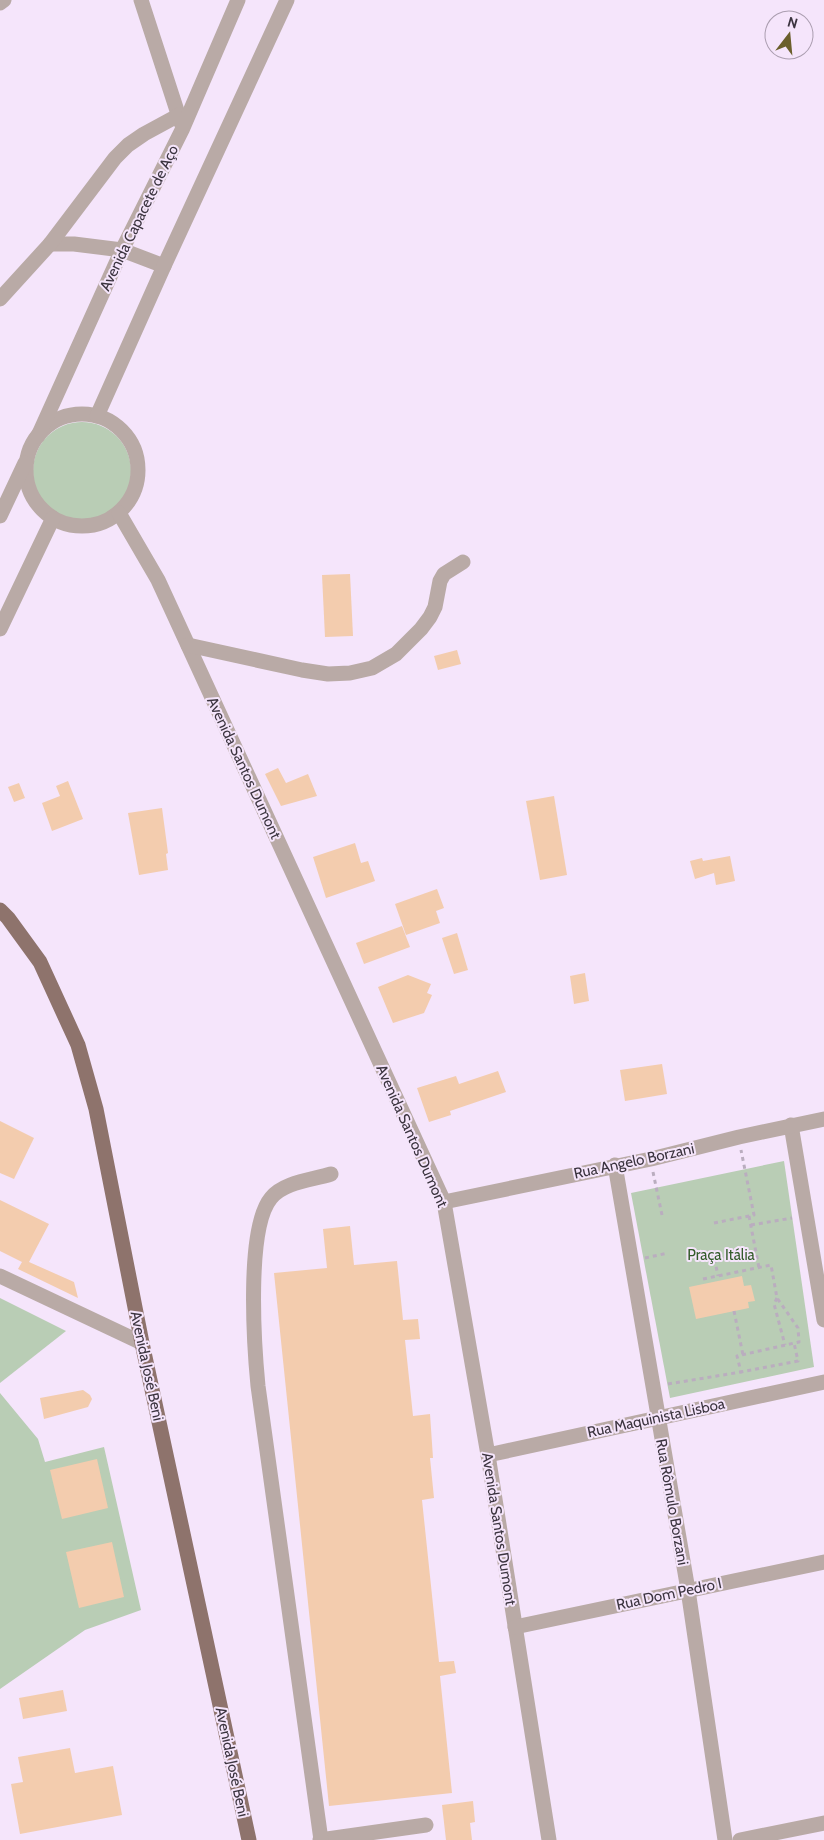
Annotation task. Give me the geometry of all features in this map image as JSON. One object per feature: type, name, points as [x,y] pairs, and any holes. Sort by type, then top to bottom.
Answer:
[{"type":"main road","name":"Avenida José Beni","points":[[0,910],[40,962],[78,1044],[96,1108],[142,1344],[249,1840]]},
{"type":"street","points":[[0,3],[4,0]]},
{"type":"street","points":[[0,299],[50,244],[115,158],[128,145],[144,134],[180,122],[141,0]]},
{"type":"street","name":"Avenida Capacete de Aço","points":[[38,436],[180,122],[238,0]]},
{"type":"street","points":[[97,416],[164,266],[288,0]]},
{"type":"street","points":[[50,244],[74,244],[122,250],[164,266]]},
{"type":"street","points":[[0,516],[28,457],[38,436],[50,424],[64,417],[80,414],[97,416],[112,423],[125,434],[134,449],[138,466],[137,483],[131,499],[119,512],[104,522],[87,526],[70,525],[53,518],[40,507],[30,492],[26,475],[28,457]]},
{"type":"street","name":"Avenida Santos Dumont","points":[[119,512],[158,580],[444,1202],[488,1454],[549,1840]]},
{"type":"street","points":[[0,629],[53,518]]},
{"type":"street","points":[[188,645],[328,674],[350,673],[372,668],[396,654],[421,629],[435,607],[440,581],[444,574],[463,562]]},
{"type":"street","name":"Rua Angelo Borzani","points":[[444,1202],[650,1159],[738,1137],[824,1119]]},
{"type":"street","points":[[791,1125],[824,1320]]},
{"type":"street","name":"Rua Rômulo Borzani","points":[[615,1165],[657,1419],[688,1590],[725,1840]]},
{"type":"street","points":[[331,1174],[286,1187],[271,1198],[262,1216],[256,1238],[255,1270],[255,1354],[258,1386],[321,1840],[426,1825]]},
{"type":"street","points":[[0,1276],[142,1344]]},
{"type":"street","name":"Rua Maquinista Lisboa","points":[[488,1454],[824,1382]]},
{"type":"street","name":"Rua Dom Pedro I","points":[[515,1627],[824,1562]]},
{"type":"street","points":[[740,1840],[824,1823]]},
{"type":"path","points":[[714,1223],[754,1215],[738,1137]]},
{"type":"path","points":[[650,1159],[662,1215]]},
{"type":"path","points":[[751,1226],[806,1215]]},
{"type":"path","points":[[749,1216],[759,1268]]},
{"type":"path","points":[[713,1251],[718,1276]]},
{"type":"path","points":[[632,1260],[668,1253]]},
{"type":"path","points":[[703,1279],[770,1265],[777,1298],[798,1328],[799,1342],[737,1356],[741,1372]]},
{"type":"path","points":[[777,1298],[774,1304],[785,1345]]},
{"type":"path","points":[[734,1311],[743,1355]]},
{"type":"path","points":[[652,1386],[798,1361],[794,1343]]},
{"type":"green space","points":[[82,422],[101,426],[117,436],[127,452],[131,471],[127,490],[117,506],[101,516],[82,520],[63,516],[47,506],[37,490],[33,471],[37,452],[47,436],[63,426]]},
{"type":"green space","name":"Praça Itália","points":[[784,1161],[814,1367],[670,1398],[631,1193]]},
{"type":"green space","points":[[0,1298],[66,1331],[0,1383]]},
{"type":"green space","points":[[0,1393],[38,1439],[45,1462],[104,1447],[141,1610],[85,1630],[0,1689]]},
{"type":"building","points":[[350,574],[353,636],[325,637],[322,575]]},
{"type":"building","points":[[457,650],[461,664],[438,670],[434,656]]},
{"type":"building","points":[[278,768],[286,783],[308,774],[317,796],[281,806],[265,774]]},
{"type":"building","points":[[68,781],[83,819],[52,831],[42,803],[60,796],[56,786]]},
{"type":"building","points":[[19,783],[25,798],[14,802],[8,787]]},
{"type":"building","points":[[554,796],[567,875],[540,880],[526,801]]},
{"type":"building","points":[[162,808],[168,853],[166,854],[168,870],[139,875],[128,813]]},
{"type":"building","points":[[355,843],[361,863],[368,861],[375,881],[326,898],[313,857]]},
{"type":"building","points":[[730,856],[735,881],[716,885],[714,873],[695,879],[690,861],[702,858],[703,861]]},
{"type":"building","points":[[437,889],[444,908],[436,911],[440,923],[406,935],[395,904]]},
{"type":"building","points":[[402,926],[410,947],[364,964],[356,943]]},
{"type":"building","points":[[457,933],[468,970],[454,974],[442,938]]},
{"type":"building","points":[[585,973],[589,1001],[574,1004],[570,976]]},
{"type":"building","points":[[408,975],[431,984],[427,993],[432,995],[424,1013],[393,1023],[378,987]]},
{"type":"building","points":[[662,1064],[667,1094],[625,1101],[620,1070]]},
{"type":"building","points":[[498,1071],[506,1092],[450,1111],[451,1115],[429,1122],[417,1088],[456,1076],[459,1084]]},
{"type":"building","points":[[0,1121],[34,1138],[14,1179],[0,1173]]},
{"type":"building","points":[[0,1200],[49,1224],[29,1262],[74,1282],[78,1298],[18,1269],[22,1262],[0,1251]]},
{"type":"building","points":[[350,1226],[354,1265],[397,1261],[403,1320],[418,1319],[420,1339],[405,1340],[413,1416],[430,1414],[433,1458],[430,1458],[434,1498],[422,1500],[439,1662],[454,1661],[456,1673],[440,1676],[452,1793],[329,1806],[274,1273],[327,1268],[323,1229]]},
{"type":"building","points":[[742,1276],[744,1286],[751,1285],[755,1301],[748,1302],[749,1308],[696,1319],[689,1287]]},
{"type":"building","points":[[83,1390],[92,1399],[88,1407],[44,1419],[40,1398]]},
{"type":"building","points":[[97,1459],[108,1508],[62,1519],[50,1470]]},
{"type":"building","points":[[112,1542],[124,1597],[79,1608],[66,1552]]},
{"type":"building","points":[[63,1690],[67,1711],[23,1719],[19,1698]]},
{"type":"building","points":[[70,1748],[75,1773],[113,1766],[122,1815],[20,1834],[11,1784],[23,1782],[18,1757]]},
{"type":"building","points":[[473,1801],[475,1822],[470,1823],[472,1840],[446,1840],[442,1805]]}]
